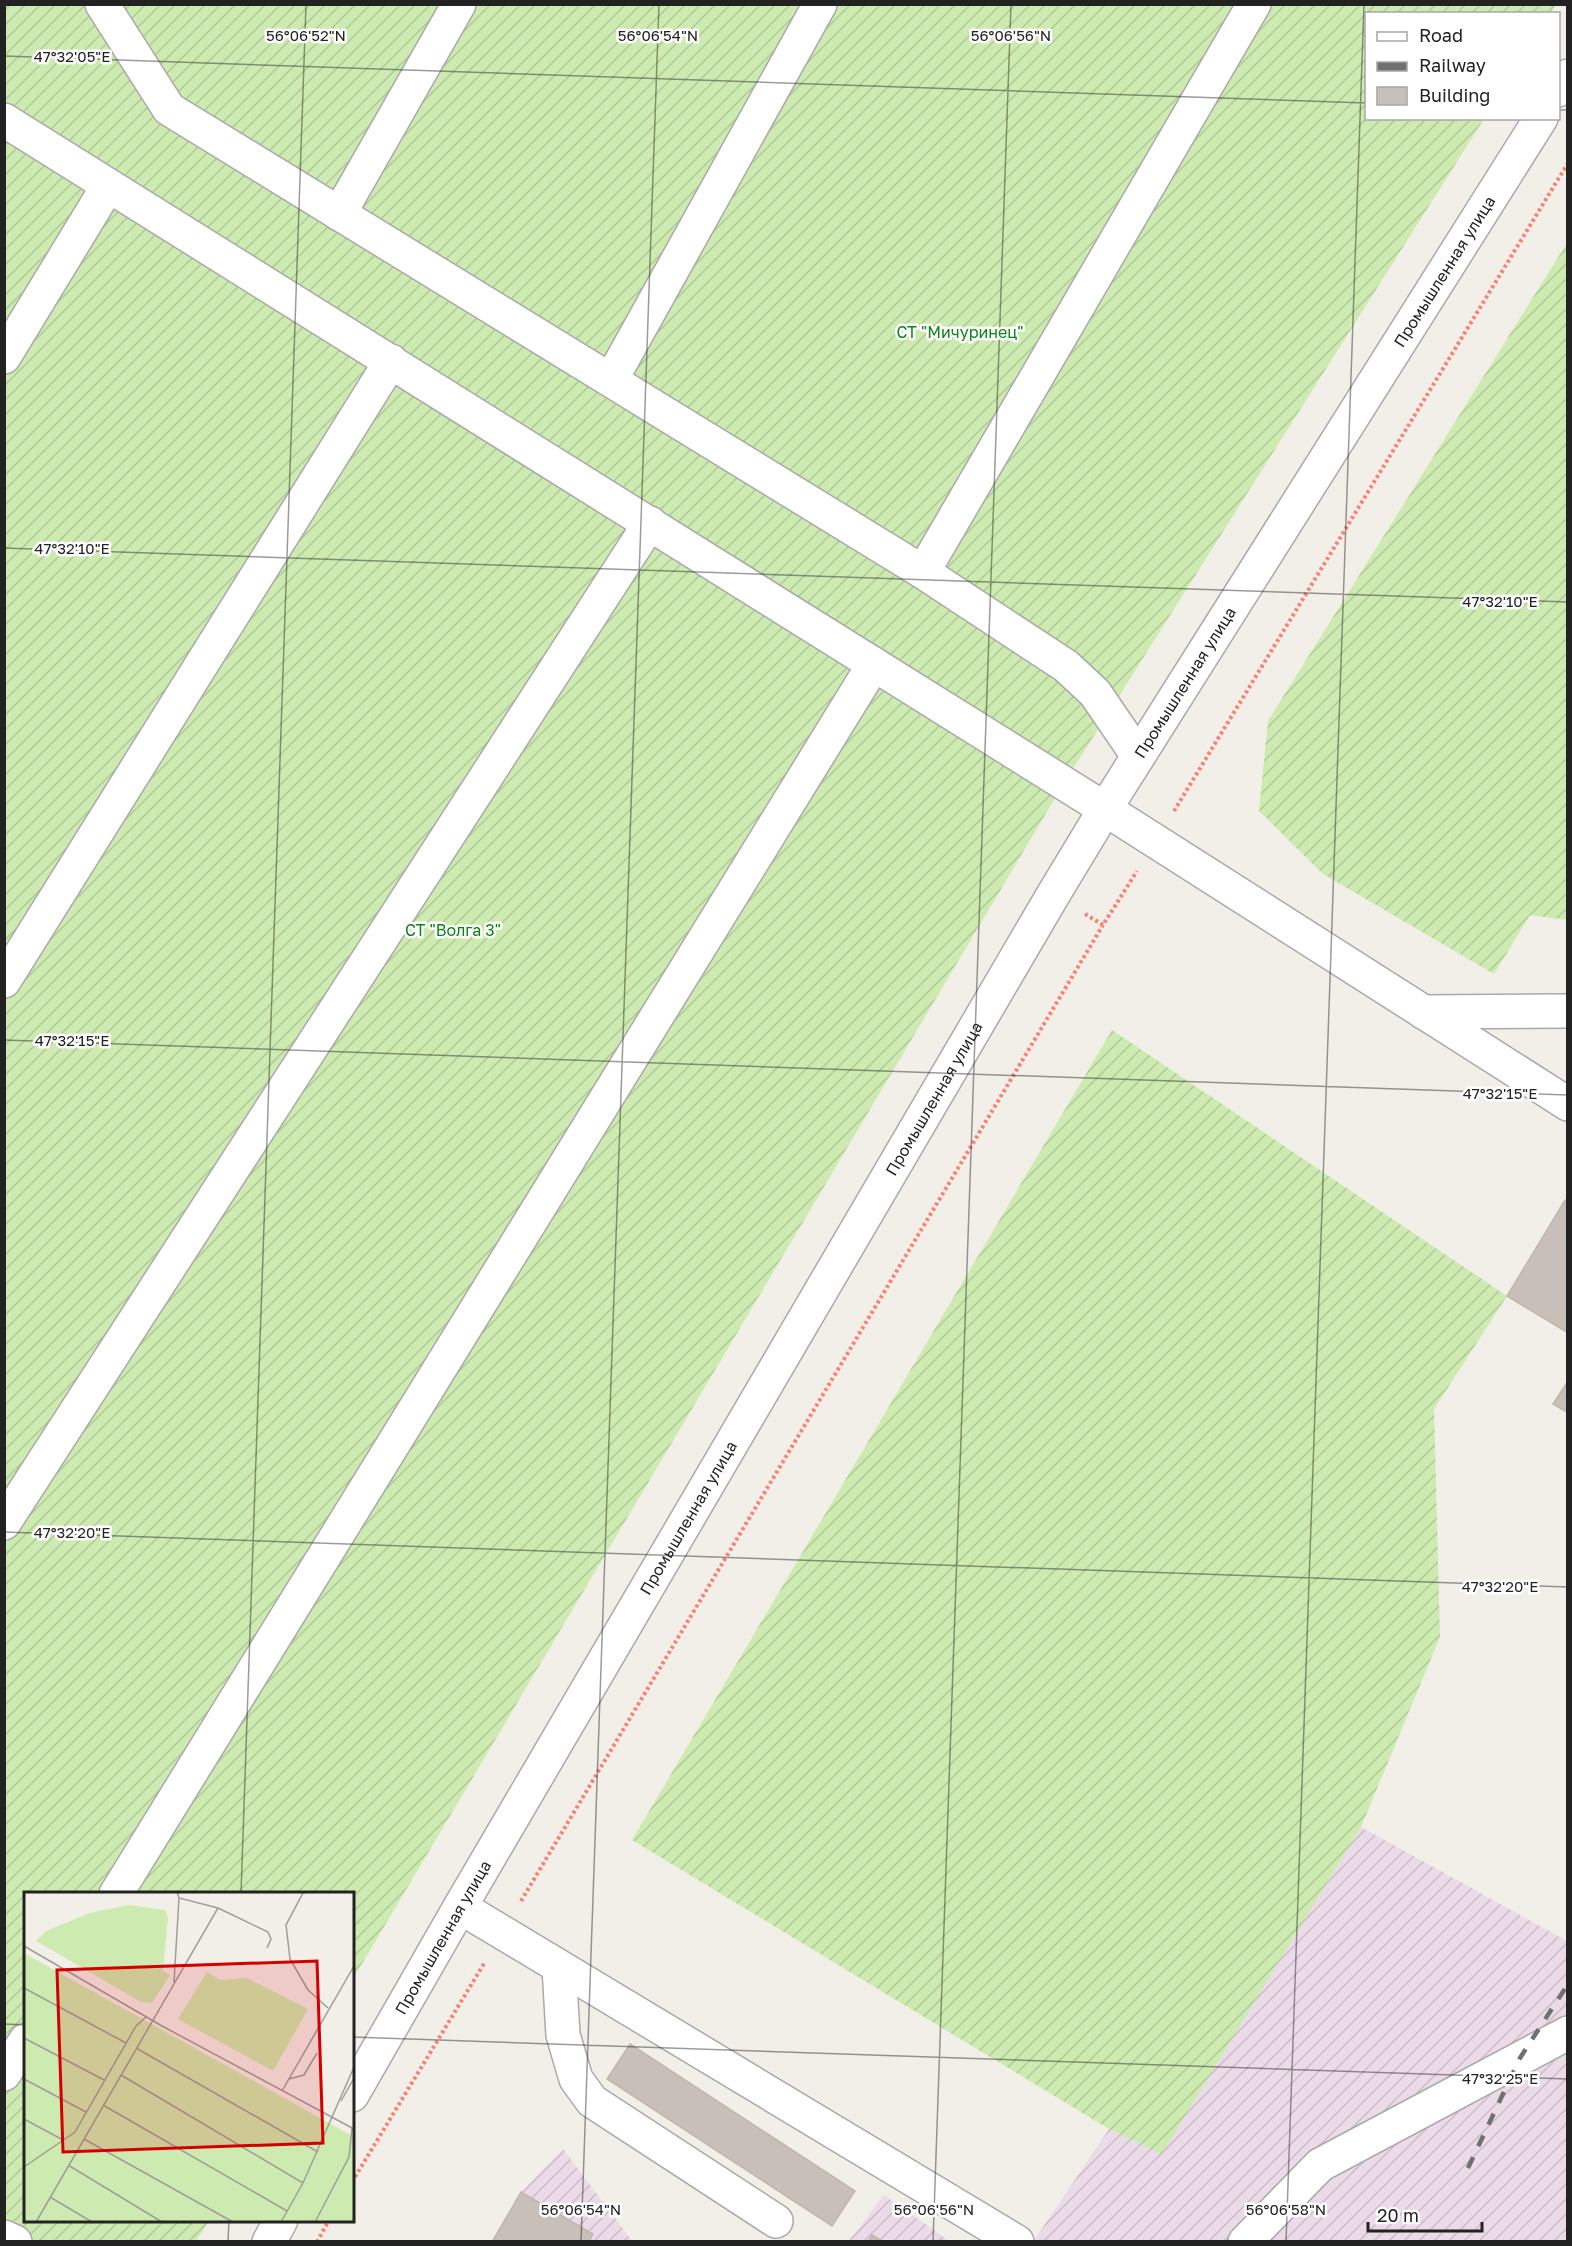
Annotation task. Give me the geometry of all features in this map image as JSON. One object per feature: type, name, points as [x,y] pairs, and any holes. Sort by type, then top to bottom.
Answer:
[{"type":"street","points":[[339,214],[459,4]]},
{"type":"street","points":[[611,380],[820,4]]},
{"type":"street","points":[[923,573],[1254,4]]},
{"type":"street","points":[[103,5],[169,109],[923,573],[1066,666],[1095,693],[1137,756]]},
{"type":"street","points":[[4,120],[1105,809],[1568,1104]]},
{"type":"street","name":"Промышленная улица","points":[[354,2092],[1053,895],[1137,756],[1540,120]]},
{"type":"street","points":[[4,357],[108,186]]},
{"type":"street","points":[[4,981],[391,361]]},
{"type":"street","points":[[4,1523],[650,523]]},
{"type":"street","points":[[117,1892],[874,664]]},
{"type":"street","points":[[1423,1012],[1568,1011]]},
{"type":"street","points":[[460,1907],[1017,2241]]},
{"type":"street","points":[[559,1967],[563,2035],[576,2079],[592,2101],[776,2221]]},
{"type":"street","points":[[1245,2241],[1320,2165],[1568,2033]]},
{"type":"street","points":[[4,2074],[24,2043]]},
{"type":"street","points":[[269,2241],[280,2222]]},
{"type":"street","points":[[4,2237],[15,2241]]},
{"type":"path","points":[[354,2179],[1103,925],[1568,163]]},
{"type":"path","points":[[1053,895],[1103,925]]},
{"type":"path","points":[[317,2241],[328,2222]]},
{"type":"shaded area","points":[[1361,1827],[1567,1941],[1567,2241],[1033,2242],[1109,2129],[1162,2153]]},
{"type":"shaded area","points":[[563,2149],[632,2241],[492,2242],[521,2192]]},
{"type":"shaded area","points":[[884,2195],[949,2241],[848,2242]]},
{"type":"green space","name":"СТ \"Волга 3\"","points":[[5,5],[1556,5],[1551,12],[1365,12],[1365,120],[1483,120],[1064,783],[354,1977],[354,1892],[24,1892],[24,2222],[208,2222],[196,2241],[5,2242]]},
{"type":"green space","points":[[1567,243],[1567,920],[1530,915],[1494,974],[1323,874],[1259,811],[1268,721]]},
{"type":"green space","points":[[1112,1030],[1507,1296],[1434,1409],[1440,1637],[1361,1827],[1162,2154],[1109,2129],[632,1840]]},
{"type":"building","points":[[1565,1200],[1568,1202],[1568,1333],[1507,1296]]},
{"type":"building","points":[[1568,1381],[1568,1413],[1553,1404]]},
{"type":"building","points":[[630,2044],[855,2191],[832,2226],[607,2079]]},
{"type":"building","points":[[521,2192],[593,2234],[589,2242],[492,2242]]},
{"type":"building","points":[[872,2235],[884,2242],[868,2242]]},
{"type":"railway","points":[[1468,2168],[1520,2058],[1568,1984]]},
{"type":"park label","name":"СТ \"Мичуринец\"","points":[[960,332]]}]
